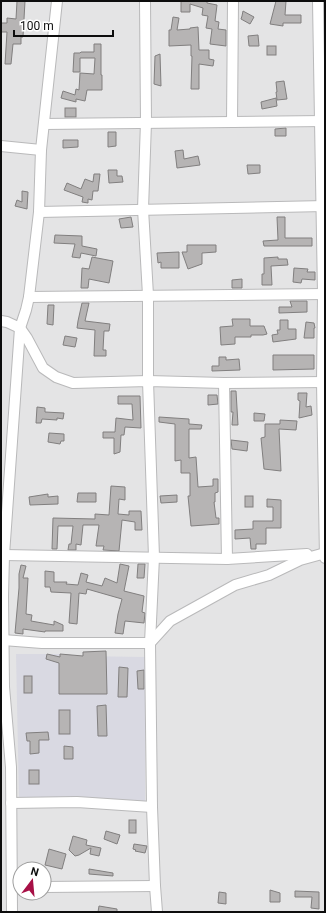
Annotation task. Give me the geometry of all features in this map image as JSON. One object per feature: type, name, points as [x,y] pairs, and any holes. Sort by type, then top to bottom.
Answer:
[{"type":"street","points":[[14,861],[11,803],[6,768],[3,687],[2,596],[4,521],[20,328],[29,296],[39,212],[41,150],[57,1]]},
{"type":"street","points":[[145,1],[146,122],[143,209],[148,296],[148,380],[154,557],[150,643],[152,807],[157,912]]},
{"type":"street","points":[[232,122],[233,1]]},
{"type":"street","points":[[318,1],[322,39],[325,558]]},
{"type":"street","points":[[44,124],[323,121]]},
{"type":"street","points":[[1,146],[41,150]]},
{"type":"street","points":[[39,212],[323,206]]},
{"type":"street","points":[[29,296],[324,294]]},
{"type":"street","points":[[1,321],[20,328],[43,368],[56,377],[73,383],[148,380],[224,383],[324,382]]},
{"type":"street","points":[[224,383],[227,559]]},
{"type":"street","points":[[4,555],[227,559],[325,553]]},
{"type":"street","points":[[3,640],[42,643],[150,643],[170,621],[235,586],[300,560],[325,553]]},
{"type":"street","points":[[11,803],[77,802],[152,807]]},
{"type":"street","points":[[52,888],[155,886]]},
{"type":"street","points":[[12,912],[14,901]]},
{"type":"shaded area","points":[[16,654],[145,657],[145,812],[77,802],[19,800]]},
{"type":"building","points":[[17,1],[25,1],[23,37],[21,37],[21,44],[13,44],[11,64],[5,64],[7,32],[1,32],[1,23],[7,23],[7,18],[16,19]]},
{"type":"building","points":[[181,1],[207,1],[207,3],[217,5],[215,21],[219,22],[218,29],[226,30],[226,46],[210,44],[212,29],[206,28],[208,16],[202,15],[203,8],[190,4],[190,12],[181,12]]},
{"type":"building","points":[[276,1],[286,1],[285,15],[301,15],[301,23],[283,23],[283,26],[270,24]]},
{"type":"building","points":[[243,11],[254,17],[250,24],[241,19]]},
{"type":"building","points":[[173,17],[179,18],[177,30],[198,27],[199,50],[209,50],[209,59],[214,60],[213,66],[199,64],[199,89],[191,89],[191,45],[169,46],[169,30],[171,30]]},
{"type":"building","points":[[258,35],[259,46],[249,46],[248,36]]},
{"type":"building","points":[[94,44],[101,44],[102,90],[87,90],[85,101],[76,99],[76,102],[61,98],[63,91],[75,95],[76,89],[79,90],[80,73],[94,74],[95,58],[80,58],[80,72],[73,72],[74,53],[94,52]]},
{"type":"building","points":[[267,46],[276,46],[276,55],[267,55]]},
{"type":"building","points":[[160,54],[161,86],[154,84],[155,56]]},
{"type":"building","points":[[284,81],[287,99],[277,100],[276,82]]},
{"type":"building","points":[[276,98],[277,106],[262,109],[261,102]]},
{"type":"building","points":[[65,108],[76,108],[76,117],[65,117]]},
{"type":"building","points":[[286,128],[286,136],[275,136],[275,129]]},
{"type":"building","points":[[108,132],[116,132],[116,146],[108,147]]},
{"type":"building","points":[[63,140],[78,140],[78,147],[63,148]]},
{"type":"building","points":[[183,150],[184,159],[198,156],[200,165],[177,168],[175,151]]},
{"type":"building","points":[[247,165],[260,165],[260,173],[248,174]]},
{"type":"building","points":[[108,170],[117,170],[117,176],[122,176],[123,182],[109,183]]},
{"type":"building","points":[[94,174],[100,174],[98,191],[93,191],[92,200],[88,199],[88,203],[82,202],[83,197],[64,190],[67,183],[81,189],[85,179],[93,182]]},
{"type":"building","points":[[22,191],[28,192],[27,209],[15,206],[17,200],[22,202]]},
{"type":"building","points":[[131,217],[133,227],[121,228],[119,219]]},
{"type":"building","points":[[277,217],[285,217],[285,238],[312,238],[312,246],[264,246],[263,241],[278,240]]},
{"type":"building","points":[[55,235],[82,236],[82,246],[97,249],[96,256],[81,253],[80,258],[72,257],[75,244],[54,243]]},
{"type":"building","points":[[187,245],[216,245],[216,252],[202,253],[202,264],[188,269],[182,252],[187,252]]},
{"type":"building","points":[[179,252],[179,268],[161,268],[161,262],[158,263],[157,253]]},
{"type":"building","points":[[92,257],[113,261],[109,283],[89,279],[88,288],[81,288],[82,268],[89,269]]},
{"type":"building","points":[[278,257],[278,259],[287,259],[288,265],[271,266],[272,285],[262,285],[264,258]]},
{"type":"building","points":[[294,268],[308,269],[307,272],[315,272],[315,280],[302,279],[301,283],[293,282]]},
{"type":"building","points":[[242,279],[242,288],[232,288],[232,280]]},
{"type":"building","points":[[290,301],[307,301],[307,312],[279,313],[279,307],[292,307]]},
{"type":"building","points":[[82,303],[89,303],[85,321],[110,324],[109,331],[104,331],[103,350],[106,350],[106,356],[94,356],[95,330],[77,328]]},
{"type":"building","points":[[48,305],[54,305],[53,325],[47,324]]},
{"type":"building","points":[[232,319],[250,319],[250,326],[264,326],[267,334],[251,335],[251,337],[235,337],[235,344],[221,345],[220,327],[233,326]]},
{"type":"building","points":[[280,320],[288,320],[288,329],[296,329],[296,339],[273,342],[272,335],[278,334],[277,330],[280,330]]},
{"type":"building","points":[[306,322],[314,323],[314,338],[304,338]]},
{"type":"building","points":[[65,336],[77,338],[75,347],[63,345]]},
{"type":"building","points":[[273,355],[314,355],[314,369],[273,370]]},
{"type":"building","points":[[219,357],[226,357],[226,360],[239,359],[240,370],[212,371],[212,366],[219,366]]},
{"type":"building","points":[[231,391],[236,391],[238,425],[232,425],[233,412],[231,412]]},
{"type":"building","points":[[298,393],[307,393],[306,407],[311,406],[312,415],[299,418],[300,401],[298,400]]},
{"type":"building","points":[[208,395],[217,395],[218,404],[208,405]]},
{"type":"building","points":[[118,396],[140,396],[141,428],[125,427],[124,435],[121,435],[120,452],[114,454],[114,438],[103,438],[103,432],[115,432],[116,418],[133,420],[132,404],[118,404]]},
{"type":"building","points":[[37,407],[45,408],[45,412],[64,413],[63,419],[42,419],[41,423],[36,423]]},
{"type":"building","points":[[254,413],[265,414],[264,421],[254,421]]},
{"type":"building","points":[[159,417],[189,419],[189,424],[202,425],[201,429],[189,429],[189,458],[196,457],[198,487],[213,486],[213,479],[218,479],[218,492],[215,493],[214,502],[216,518],[219,518],[219,524],[191,526],[188,496],[190,496],[190,473],[181,473],[181,460],[175,461],[175,424],[159,422]]},
{"type":"building","points":[[280,420],[297,421],[296,430],[279,429],[281,471],[264,469],[261,438],[265,437],[265,424],[280,424]]},
{"type":"building","points":[[49,433],[64,434],[64,441],[61,441],[60,444],[48,442]]},
{"type":"building","points":[[231,440],[248,442],[247,451],[232,449]]},
{"type":"building","points":[[111,486],[125,487],[125,500],[119,499],[118,514],[129,515],[129,511],[141,511],[142,530],[135,530],[135,522],[122,520],[119,551],[103,550],[104,546],[96,546],[99,525],[83,525],[81,545],[76,544],[76,550],[68,550],[69,544],[71,544],[73,526],[58,526],[57,549],[52,549],[53,518],[95,519],[95,514],[109,515]]},
{"type":"building","points":[[78,493],[96,493],[96,502],[77,502]]},
{"type":"building","points":[[48,494],[48,497],[58,496],[58,504],[30,505],[29,497]]},
{"type":"building","points":[[177,495],[177,502],[161,503],[160,496]]},
{"type":"building","points":[[245,496],[253,496],[253,507],[245,507]]},
{"type":"building","points":[[267,499],[281,500],[281,528],[266,528],[266,544],[256,544],[256,549],[251,549],[250,538],[235,539],[235,530],[253,529],[253,521],[273,521],[273,507],[267,507]]},
{"type":"building","points":[[120,564],[129,566],[124,591],[144,596],[142,612],[145,613],[144,623],[125,621],[123,634],[115,633],[122,599],[87,589],[86,594],[79,593],[77,624],[69,623],[71,593],[51,592],[50,587],[45,587],[45,571],[54,572],[54,582],[67,582],[66,584],[78,585],[81,573],[88,575],[86,582],[102,586],[105,578],[117,583]]},
{"type":"building","points":[[138,564],[145,564],[144,578],[137,578]]},
{"type":"building","points":[[21,565],[26,566],[23,578],[28,578],[26,614],[32,615],[31,621],[54,625],[54,621],[63,625],[63,631],[45,632],[23,629],[23,634],[15,633],[19,574]]},
{"type":"building","points":[[106,651],[107,694],[59,694],[59,663],[46,659],[47,654],[60,657],[60,654],[83,656],[83,652]]},
{"type":"building","points":[[119,667],[128,668],[127,697],[118,697]]},
{"type":"building","points":[[144,670],[144,689],[138,689],[137,671]]},
{"type":"building","points":[[24,676],[32,676],[32,693],[24,693]]},
{"type":"building","points":[[106,705],[107,736],[98,736],[97,706]]},
{"type":"building","points":[[59,710],[70,710],[70,734],[59,734]]},
{"type":"building","points":[[48,732],[49,740],[39,740],[39,753],[30,754],[30,741],[27,741],[26,733]]},
{"type":"building","points":[[64,746],[73,747],[73,759],[64,759]]},
{"type":"building","points":[[29,770],[39,770],[39,784],[29,784]]},
{"type":"building","points":[[129,820],[136,820],[136,833],[129,833]]},
{"type":"building","points":[[106,831],[120,835],[117,844],[104,839]]},
{"type":"building","points":[[73,836],[87,840],[86,845],[101,848],[99,856],[90,854],[91,848],[75,856],[69,850]]},
{"type":"building","points":[[134,844],[147,846],[145,853],[135,851],[136,850],[133,849]]},
{"type":"building","points":[[49,849],[66,854],[62,869],[52,867],[52,861],[46,861]]},
{"type":"building","points":[[89,869],[113,873],[113,876],[89,874]]},
{"type":"building","points":[[270,890],[280,893],[280,902],[270,902]]},
{"type":"building","points":[[295,891],[319,892],[319,909],[311,908],[312,897],[295,897]]},
{"type":"building","points":[[219,892],[226,893],[226,904],[218,903]]},
{"type":"building","points":[[99,906],[117,909],[117,912],[98,912]]}]
